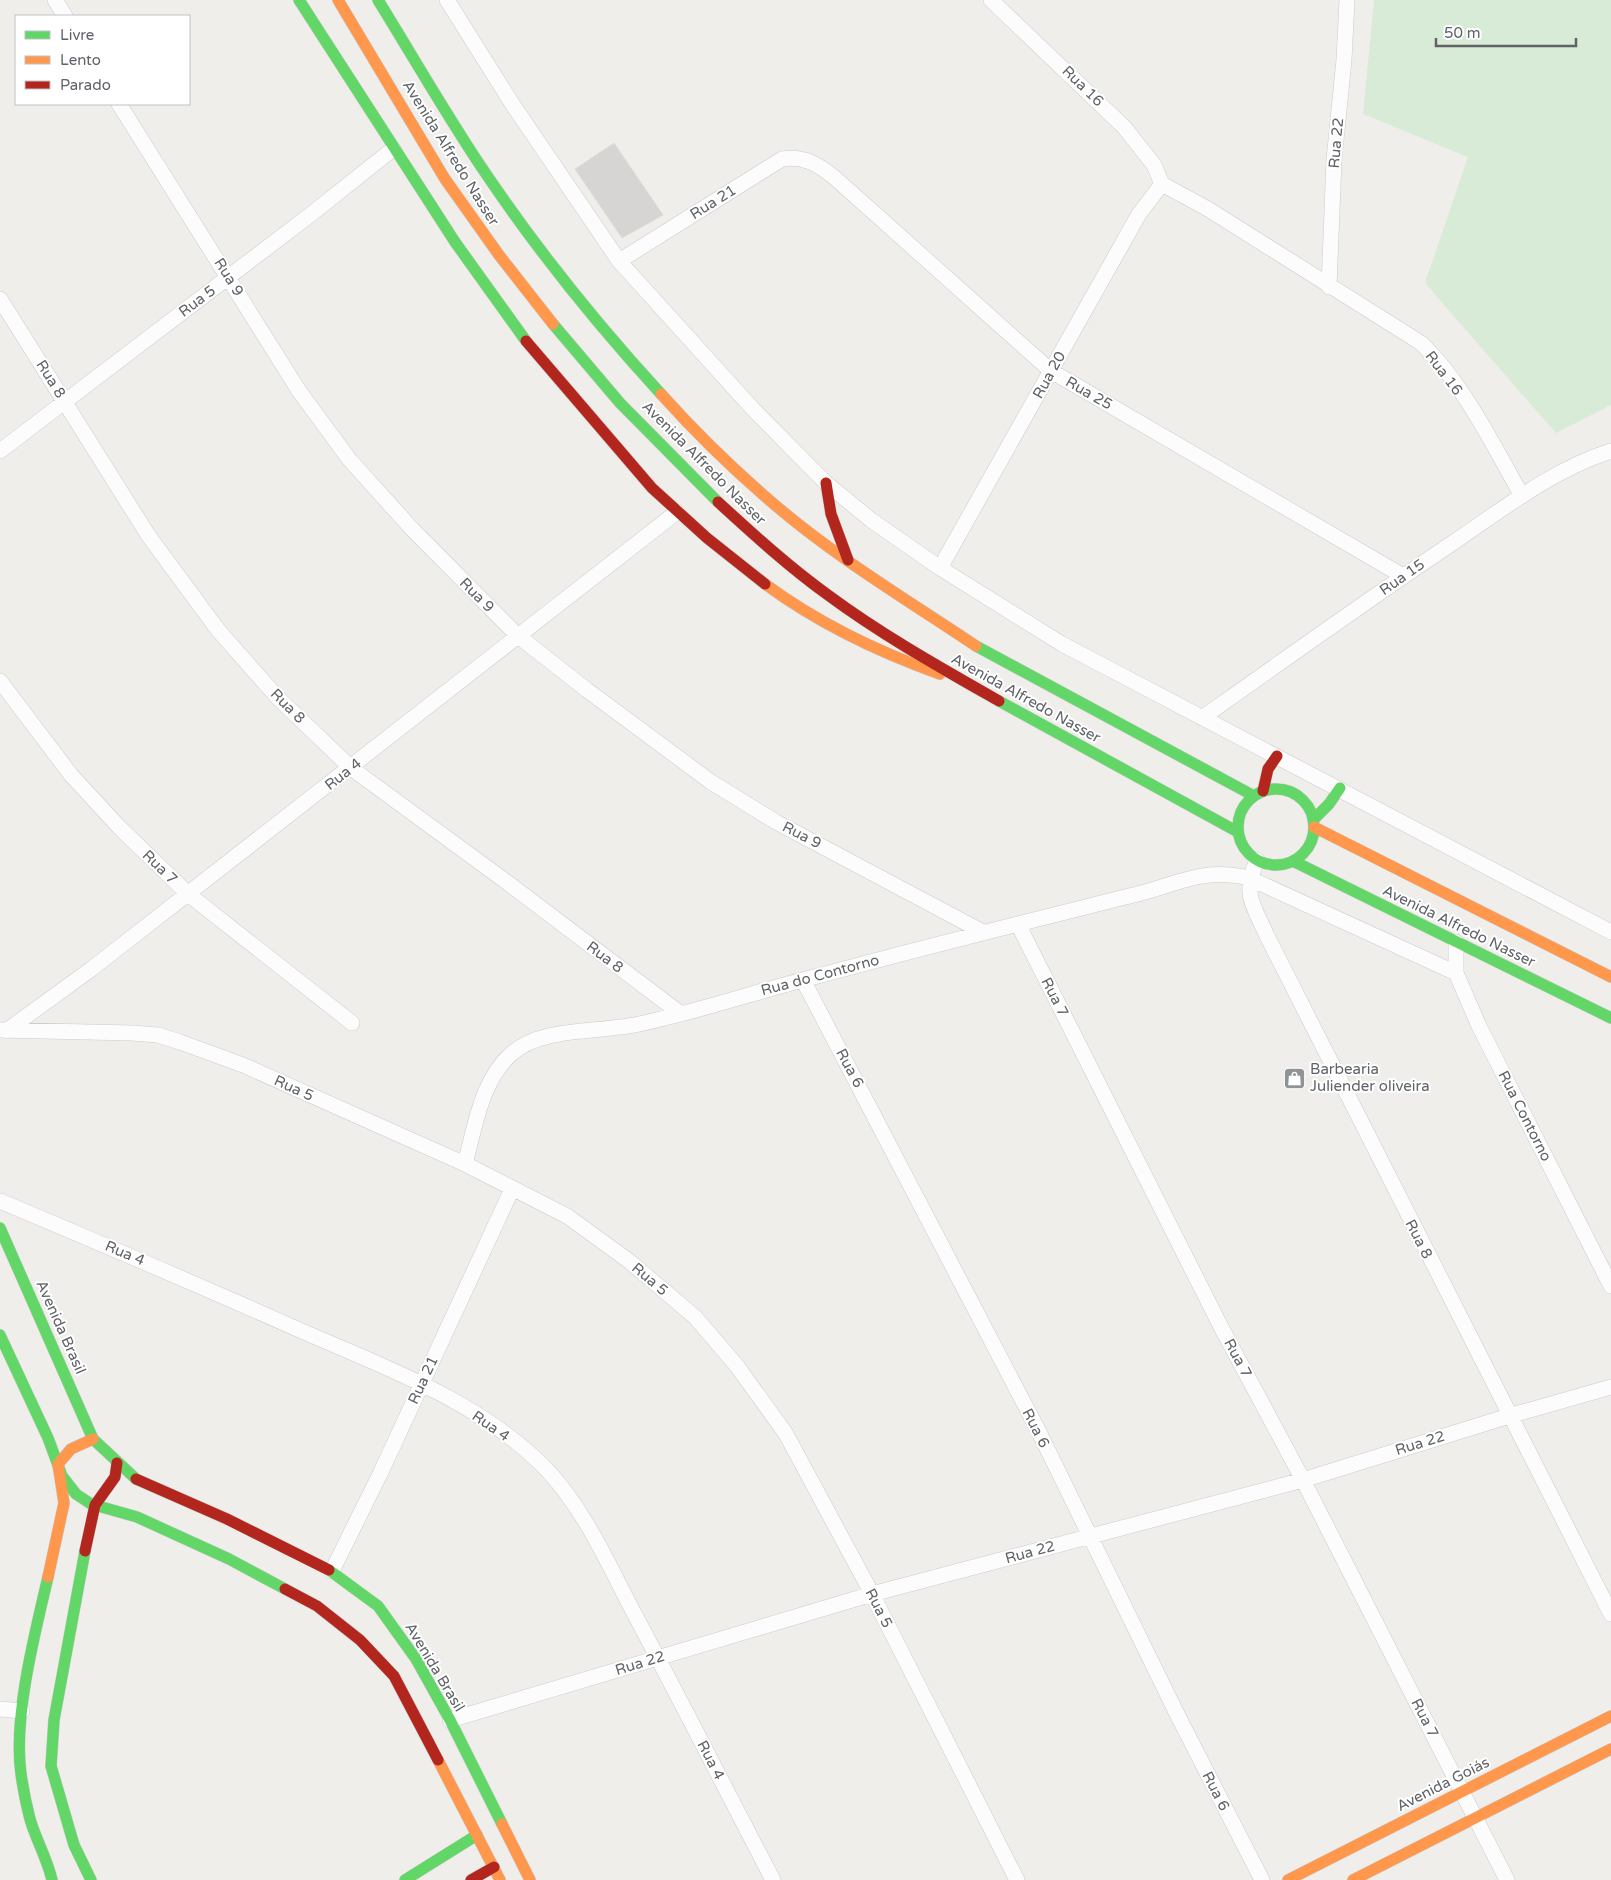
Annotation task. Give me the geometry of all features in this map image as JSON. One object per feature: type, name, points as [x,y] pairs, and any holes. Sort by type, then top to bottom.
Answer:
[{"type":"street","points":[[55,0],[64,15]]},
{"type":"street","points":[[298,0],[349,76],[393,149],[479,278],[520,332],[614,444],[677,512],[751,573],[803,610],[834,628],[905,663],[963,680]]},
{"type":"street","name":"Avenida Alfredo Nasser","points":[[338,0],[460,201],[522,287],[588,367],[652,436],[727,511],[807,579],[889,636],[963,680],[1238,832]]},
{"type":"street","name":"Avenida Alfredo Nasser","points":[[378,0],[479,164],[533,241],[608,336],[681,417],[768,498],[848,560],[977,647],[1258,793]]},
{"type":"street","points":[[447,0],[511,102],[619,261],[699,351],[826,483],[871,520],[940,568],[1062,644],[1340,788],[1611,932]]},
{"type":"street","name":"Rua 16","points":[[990,0],[1124,127],[1154,165],[1162,184],[1248,234],[1329,287],[1396,325],[1421,343],[1436,357],[1493,444],[1522,496]]},
{"type":"street","name":"Rua 22","points":[[1329,287],[1334,160],[1347,0]]},
{"type":"street","points":[[349,76],[375,61]]},
{"type":"street","name":"Rua 9","points":[[120,105],[300,391],[348,458],[412,530],[518,636],[587,690],[712,782],[776,822],[982,932]]},
{"type":"street","name":"Rua 5","points":[[0,451],[229,277],[393,149]]},
{"type":"street","name":"Rua 21","points":[[619,261],[782,159],[792,158],[811,162]]},
{"type":"street","name":"Rua 25","points":[[811,162],[835,178],[1051,371],[1403,576]]},
{"type":"street","name":"Rua 20","points":[[940,568],[1139,214],[1162,184]]},
{"type":"street","name":"Rua 8","points":[[0,299],[148,535],[213,623],[278,698],[351,768],[501,877],[680,1014]]},
{"type":"street","name":"Rua 15","points":[[1202,718],[1403,576],[1522,496],[1585,459],[1611,451]]},
{"type":"street","points":[[826,483],[831,514],[848,560]]},
{"type":"street","name":"Rua 4","points":[[3,1031],[90,970],[677,512]]},
{"type":"street","name":"Rua 7","points":[[0,681],[70,775],[119,827],[188,894],[352,1022]]},
{"type":"street","points":[[1277,756],[1268,769],[1258,793],[1241,812],[1238,832],[1241,843],[1248,853],[1257,860],[1269,865],[1281,865],[1293,861],[1308,847],[1313,823],[1340,788]]},
{"type":"street","points":[[1258,793],[1282,790],[1300,798],[1308,807],[1313,823]]},
{"type":"street","name":"Avenida Alfredo Nasser","points":[[1313,823],[1611,977]]},
{"type":"street","name":"Rua 8","points":[[1257,860],[1250,878],[1250,896],[1267,936],[1611,1614]]},
{"type":"street","name":"Avenida Alfredo Nasser","points":[[1293,861],[1611,1018]]},
{"type":"street","name":"Rua do Contorno","points":[[465,1164],[481,1105],[496,1071],[512,1053],[536,1040],[568,1033],[637,1025],[982,932],[1200,876],[1219,873],[1250,878],[1456,973]]},
{"type":"street","name":"Rua 7","points":[[1018,924],[1220,1325],[1303,1480],[1476,1816]]},
{"type":"street","name":"Rua Contorno","points":[[1456,942],[1456,973],[1479,1026],[1611,1286]]},
{"type":"street","name":"Rua 6","points":[[803,980],[922,1206],[1262,1880]]},
{"type":"street","name":"Rua 5","points":[[3,1031],[132,1033],[158,1036],[243,1065],[465,1164],[567,1216],[629,1261],[695,1318],[737,1366],[786,1434],[872,1594],[1017,1880]]},
{"type":"street","name":"Rua 21","points":[[332,1571],[380,1474],[512,1189]]},
{"type":"street","name":"Rua 4","points":[[0,1201],[165,1270],[421,1383],[479,1416],[518,1444],[548,1472],[576,1507],[658,1658],[773,1880]]},
{"type":"street","name":"Avenida Brasil","points":[[0,1228],[93,1439],[136,1479],[227,1519],[332,1571],[378,1606],[477,1835],[500,1880]]},
{"type":"street","name":"Avenida Brasil","points":[[0,1336],[68,1485],[76,1494],[95,1505],[137,1517],[229,1558],[317,1606],[360,1640],[405,1668],[450,1720],[530,1880]]},
{"type":"street","name":"Rua 22","points":[[450,1720],[872,1594],[1303,1480],[1509,1416],[1611,1387]]},
{"type":"street","points":[[58,1464],[71,1449],[93,1439]]},
{"type":"street","points":[[91,1880],[74,1845],[50,1766],[54,1720],[69,1628],[95,1505],[115,1477],[117,1463]]},
{"type":"street","name":"Avenida Brasil","points":[[52,1880],[49,1866],[30,1819],[21,1772],[20,1747],[22,1711],[38,1621],[64,1503],[58,1464]]},
{"type":"street","points":[[0,1709],[22,1711]]},
{"type":"street","name":"Avenida Goiás","points":[[1288,1880],[1611,1716]]},
{"type":"street","points":[[1353,1880],[1611,1749]]},
{"type":"street","points":[[21,1772],[50,1766]]},
{"type":"street","points":[[1476,1816],[1506,1880]]},
{"type":"street","points":[[405,1880],[477,1835]]},
{"type":"street","points":[[471,1880],[494,1867]]},
{"type":"green space","points":[[1374,0],[1611,0],[1611,405],[1556,433],[1425,283],[1468,157],[1363,114]]},
{"type":"building","points":[[614,143],[663,215],[622,238],[575,169]]},
{"type":"traffic: fast","points":[[299,0],[455,242],[526,341]]},
{"type":"traffic: fast","points":[[378,0],[467,145],[522,225],[612,339],[661,394]]},
{"type":"traffic: fast","points":[[553,324],[620,403],[718,502]]},
{"type":"traffic: fast","points":[[976,646],[1254,796]]},
{"type":"traffic: fast","points":[[999,701],[1238,832]]},
{"type":"traffic: fast","points":[[1313,820],[1329,804],[1340,788]]},
{"type":"traffic: fast","points":[[1276,789],[1290,792],[1303,800],[1311,813],[1314,827],[1311,841],[1303,854],[1290,862],[1276,865],[1262,862],[1249,854],[1241,841],[1238,827],[1241,813],[1249,800],[1262,792],[1276,789]]},
{"type":"traffic: fast","points":[[1293,861],[1611,1018]]},
{"type":"traffic: fast","points":[[0,1228],[93,1439],[136,1479]]},
{"type":"traffic: fast","points":[[0,1335],[48,1438],[62,1476],[76,1494],[91,1504],[137,1517],[229,1559],[285,1589]]},
{"type":"traffic: fast","points":[[85,1551],[54,1720],[51,1766],[74,1845],[91,1880]]},
{"type":"traffic: fast","points":[[329,1570],[378,1606],[416,1659],[450,1720],[502,1824]]},
{"type":"traffic: fast","points":[[48,1577],[27,1675],[20,1727],[19,1751],[21,1774],[32,1827],[52,1880]]},
{"type":"traffic: fast","points":[[405,1880],[477,1835]]},
{"type":"traffic: slow","points":[[338,0],[445,179],[499,255],[553,324]]},
{"type":"traffic: slow","points":[[661,394],[731,465],[799,524],[823,543],[976,646]]},
{"type":"traffic: slow","points":[[765,584],[827,624],[871,646],[940,674]]},
{"type":"traffic: slow","points":[[1314,827],[1611,977]]},
{"type":"traffic: slow","points":[[48,1577],[64,1503],[58,1464],[71,1449],[93,1439]]},
{"type":"traffic: slow","points":[[1288,1880],[1611,1716]]},
{"type":"traffic: slow","points":[[1353,1880],[1611,1749]]},
{"type":"traffic: slow","points":[[438,1760],[500,1880]]},
{"type":"traffic: slow","points":[[502,1824],[530,1880]]},
{"type":"traffic: jam","points":[[526,341],[652,488],[707,538],[765,584]]},
{"type":"traffic: jam","points":[[826,483],[831,514],[848,560]]},
{"type":"traffic: jam","points":[[718,502],[785,562],[848,610],[912,651],[999,701]]},
{"type":"traffic: jam","points":[[1263,791],[1268,769],[1277,756]]},
{"type":"traffic: jam","points":[[85,1551],[95,1505],[115,1477],[117,1463]]},
{"type":"traffic: jam","points":[[136,1479],[227,1519],[329,1570]]},
{"type":"traffic: jam","points":[[285,1589],[317,1606],[360,1640],[394,1676],[438,1760]]},
{"type":"traffic: jam","points":[[471,1880],[494,1867]]},
{"type":"place","name":"Barbearia Juliender oliveira","points":[[1294,1078]]}]
